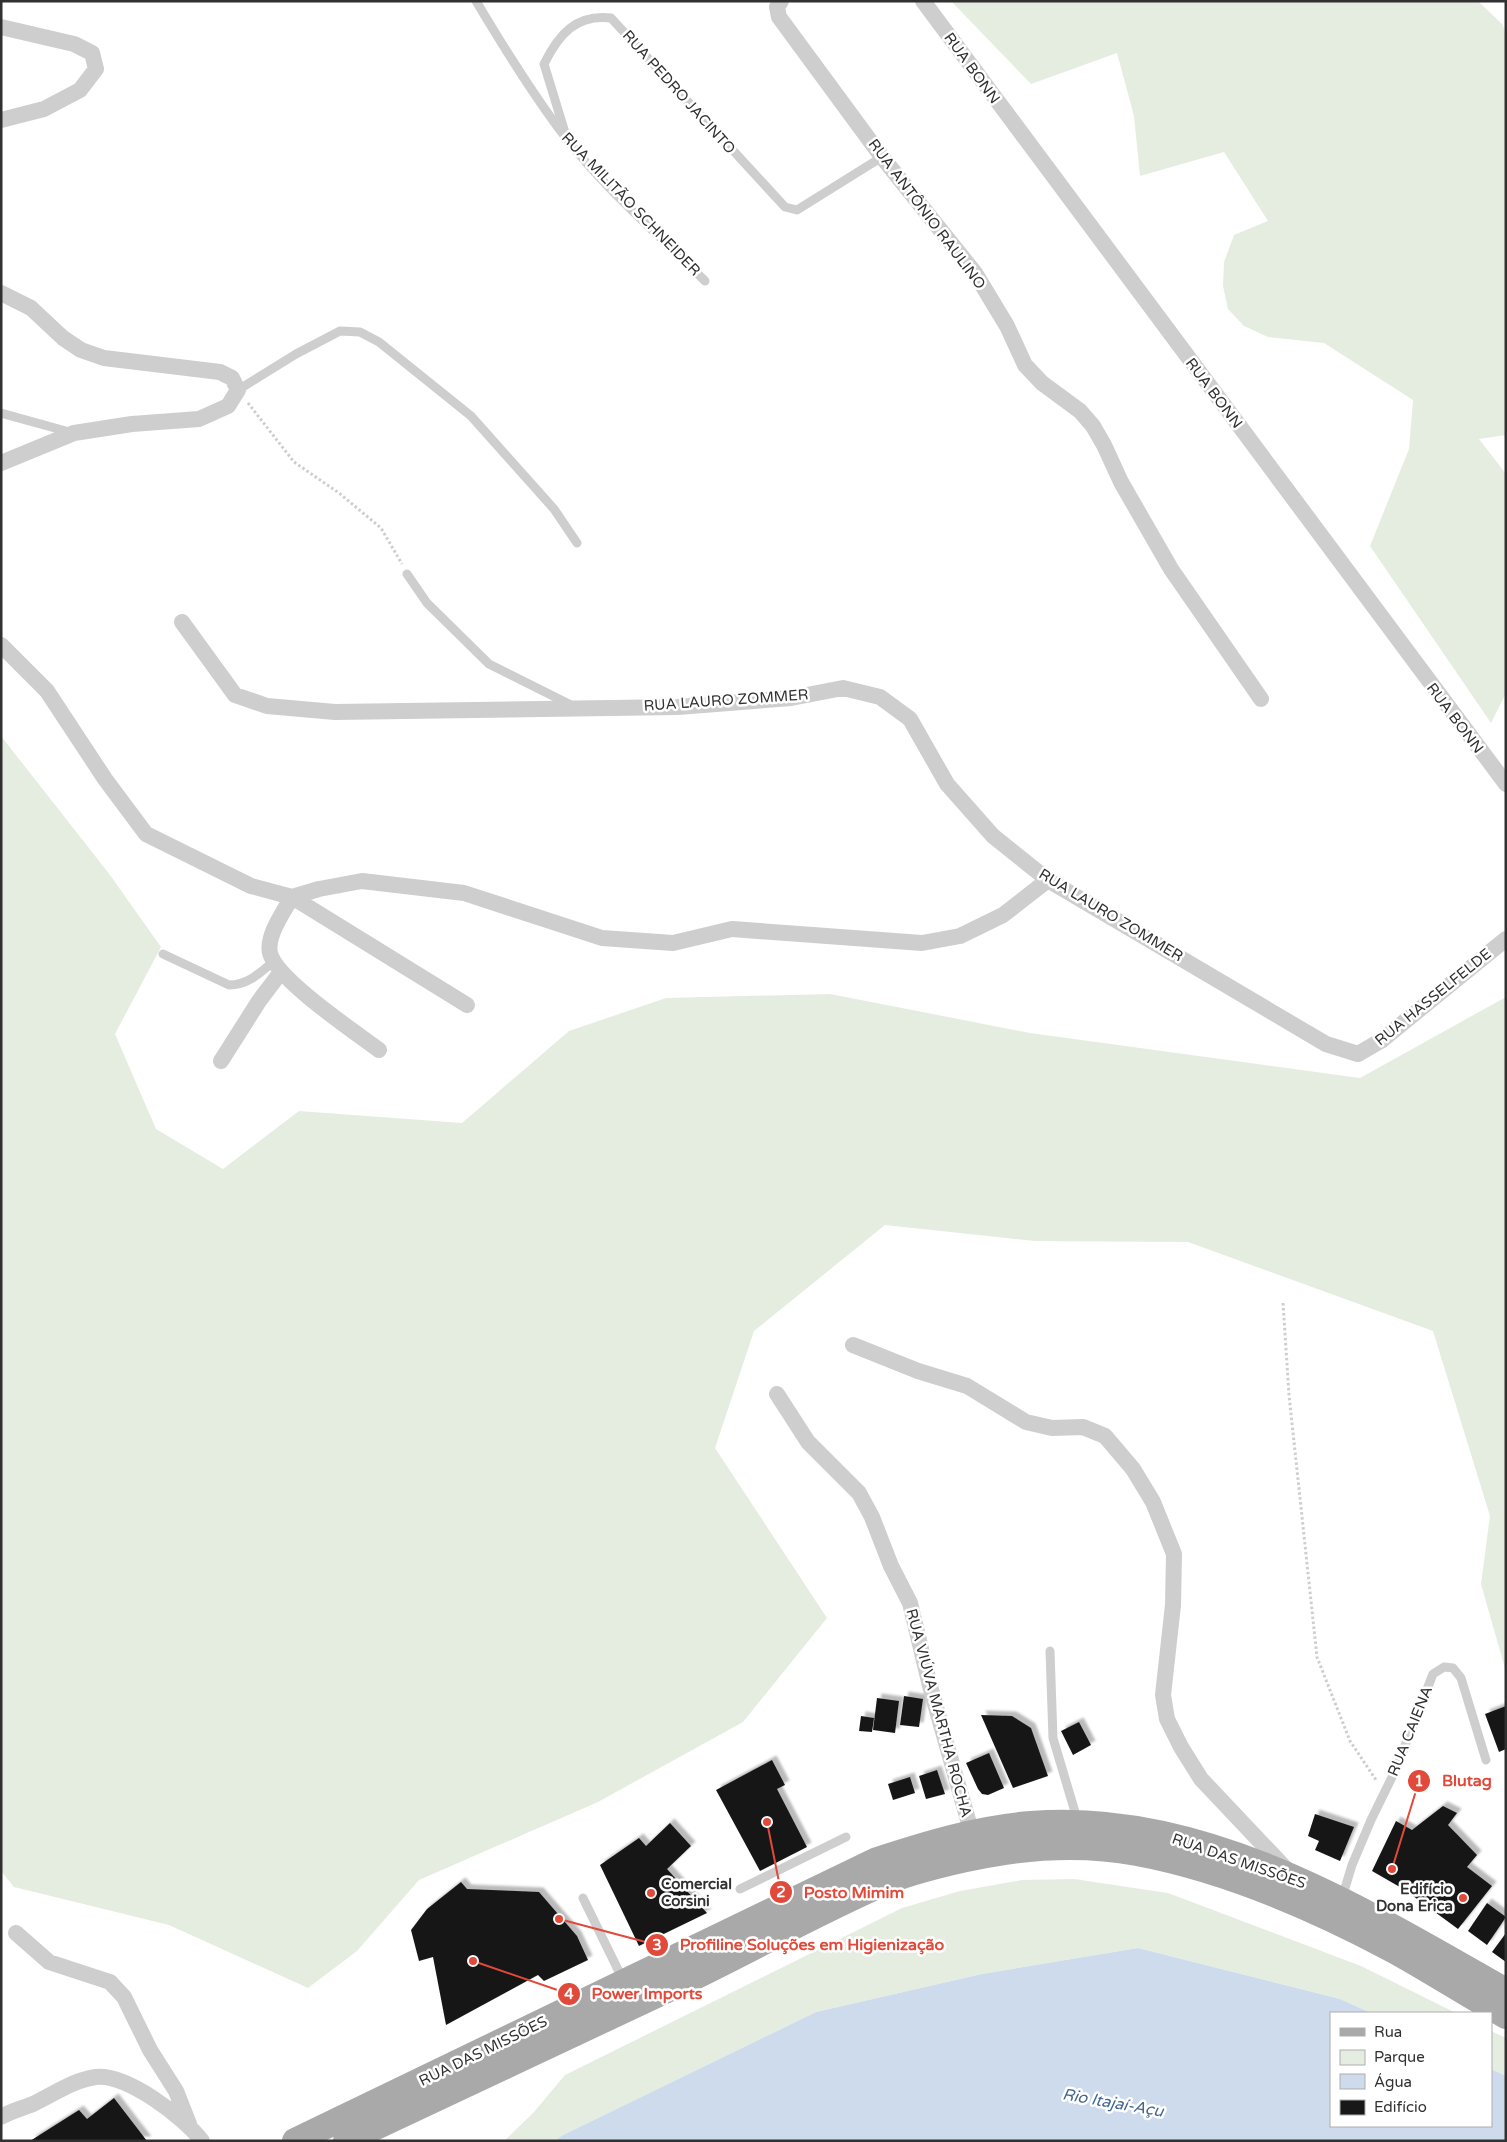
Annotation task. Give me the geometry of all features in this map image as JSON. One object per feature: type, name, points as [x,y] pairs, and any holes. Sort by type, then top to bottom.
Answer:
[{"type":"main road","name":"RUA DAS MISSÕES","points":[[295,2141],[877,1860],[930,1842],[1028,1824],[1078,1823],[1139,1830],[1174,1837],[1252,1862],[1341,1899],[1418,1939],[1506,1991]]},
{"type":"main road","name":"RUA DAS MISSÕES","points":[[346,2141],[724,1963],[890,1881],[937,1866],[1013,1849],[1073,1846],[1103,1848],[1168,1860],[1202,1870],[1287,1901],[1349,1927],[1415,1962],[1506,2016]]},
{"type":"street","name":"RUA ANTÔNIO RAULINO","points":[[781,1],[777,7],[779,17],[882,157],[975,273],[1007,326],[1025,366],[1042,383],[1080,411],[1093,426],[1104,444],[1121,482],[1171,569],[1261,699]]},
{"type":"street","name":"RUA BONN","points":[[923,1],[1506,784]]},
{"type":"street","points":[[1,26],[74,44],[92,53],[96,69],[80,90],[44,109],[1,120]]},
{"type":"street","points":[[1,293],[31,308],[63,338],[81,350],[104,358],[220,372],[232,378],[238,390],[228,406],[199,419],[132,424],[74,433],[1,463]]},
{"type":"street","name":"RUA LAURO ZOMMER","points":[[182,622],[235,695],[267,706],[335,712],[458,712],[575,707],[678,707],[791,698],[843,688],[880,696],[910,719],[947,784],[992,836],[1048,880],[1326,1044],[1358,1054]]},
{"type":"street","points":[[1,645],[47,690],[104,779],[146,834],[251,886],[292,897],[467,1005]]},
{"type":"street","points":[[379,1050],[318,1004],[278,966],[270,953],[275,927],[292,897],[319,888],[362,881],[464,893],[602,938],[673,943],[732,928],[922,943],[960,936],[1003,916],[1048,880]]},
{"type":"street","name":"RUA HASSELFELDE","points":[[1358,1054],[1382,1040],[1506,939]]},
{"type":"street","points":[[221,1060],[259,1001],[278,966]]},
{"type":"street","points":[[853,1344],[918,1371],[967,1386],[1026,1422],[1052,1428],[1083,1427],[1106,1436],[1132,1469],[1153,1502],[1174,1554],[1173,1605],[1163,1695],[1167,1720],[1180,1747],[1202,1779],[1296,1880]]},
{"type":"street","name":"RUA VIÚVA MARTHA ROCHA","points":[[777,1394],[808,1442],[858,1493],[872,1516],[890,1566],[910,1603],[930,1686],[972,1834]]},
{"type":"street","points":[[16,1933],[49,1962],[110,1982],[124,1997],[150,2050],[176,2090],[189,2124],[202,2141]]},
{"type":"street","points":[[3,2112],[34,2103],[64,2087],[98,2077],[126,2084],[152,2098],[189,2124]]},
{"type":"lane","name":"RUA MILITÃO SCHNEIDER","points":[[476,1],[513,64],[567,140],[704,281]]},
{"type":"lane","name":"RUA PEDRO JACINTO","points":[[567,140],[544,64],[554,44],[579,22],[594,16],[611,18],[785,207],[797,210],[882,157]]},
{"type":"lane","points":[[238,390],[296,354],[340,331],[360,332],[379,342],[471,416],[554,509],[577,543]]},
{"type":"lane","points":[[1,414],[74,433]]},
{"type":"lane","points":[[408,574],[427,603],[489,664],[575,707]]},
{"type":"lane","points":[[163,954],[228,985],[240,985],[278,966]]},
{"type":"lane","points":[[1050,1651],[1053,1738],[1078,1823]]},
{"type":"lane","name":"RUA CAIENA","points":[[1341,1899],[1352,1865],[1395,1771],[1433,1674],[1444,1667],[1453,1668],[1461,1678],[1486,1760]]},
{"type":"lane","points":[[740,1889],[846,1838]]},
{"type":"lane","points":[[583,1898],[624,1983]]},
{"type":"path","points":[[238,390],[294,462],[339,493],[380,528],[408,574]]},
{"type":"path","points":[[1283,1303],[1288,1386],[1317,1656],[1350,1741],[1384,1793]]},
{"type":"green space","points":[[951,1],[1478,1],[1503,25],[1506,37],[1506,435],[1479,439],[1506,474],[1506,693],[1491,723],[1370,546],[1409,449],[1413,400],[1324,343],[1268,337],[1244,326],[1228,309],[1223,286],[1224,262],[1234,235],[1268,221],[1224,152],[1140,176],[1134,116],[1117,53],[1031,84]]},
{"type":"green space","points":[[1,736],[110,875],[161,947],[115,1034],[156,1129],[223,1169],[299,1111],[462,1123],[569,1031],[666,998],[830,994],[1030,1033],[1360,1078],[1506,997],[1506,1672],[1481,1584],[1490,1516],[1433,1331],[1188,1242],[1035,1241],[885,1225],[754,1331],[715,1448],[827,1618],[743,1722],[598,1802],[419,1880],[357,1951],[308,1988],[169,1925],[14,1887],[1,1871]]},
{"type":"green space","points":[[1074,1879],[1168,1893],[1361,1966],[1454,2012],[1369,2012],[1340,1999],[1138,1948],[982,1974],[816,2012],[561,2136],[555,2141],[504,2141],[534,2112],[565,2075],[902,1908],[960,1891],[1022,1880]]},
{"type":"green space","points":[[1492,2031],[1506,2038],[1506,2076],[1492,2069]]},
{"type":"water","name":"Rio Itajaí-Açu","points":[[1138,1948],[1340,1999],[1369,2012],[1330,2012],[1330,2127],[1492,2127],[1492,2069],[1506,2076],[1506,2141],[555,2141],[561,2136],[816,2012],[982,1974]]},
{"type":"building","points":[[904,1696],[923,1699],[919,1727],[900,1725]]},
{"type":"building","points":[[877,1698],[899,1701],[895,1733],[873,1730]]},
{"type":"building","points":[[1506,1706],[1506,1749],[1499,1752],[1485,1714]]},
{"type":"building","points":[[981,1715],[1012,1716],[1031,1728],[1048,1776],[1013,1788]]},
{"type":"building","points":[[861,1716],[874,1718],[872,1732],[859,1731]]},
{"type":"building","points":[[1079,1722],[1091,1745],[1073,1755],[1061,1731]]},
{"type":"building","points":[[989,1753],[1004,1788],[988,1795],[982,1794],[978,1789],[966,1763]]},
{"type":"building","points":[[772,1760],[785,1785],[777,1789],[807,1847],[760,1871],[716,1790]]},
{"type":"building","points":[[937,1770],[945,1794],[926,1799],[919,1776]]},
{"type":"building","points":[[910,1777],[915,1793],[893,1800],[888,1784]]},
{"type":"building","points":[[1443,1806],[1457,1813],[1448,1825],[1477,1855],[1467,1867],[1492,1886],[1458,1929],[1405,1890],[1372,1871],[1396,1821],[1412,1830]]},
{"type":"building","points":[[1315,1814],[1354,1827],[1340,1861],[1315,1850],[1319,1841],[1308,1836]]},
{"type":"building","name":"Comercial Corsini","points":[[670,1823],[691,1846],[667,1869],[707,1913],[639,1946],[600,1865],[639,1838],[646,1846]]},
{"type":"building","points":[[461,1882],[467,1889],[539,1892],[577,1936],[588,1960],[544,1981],[538,1975],[446,2025],[433,1957],[419,1961],[411,1930],[427,1909]]},
{"type":"building","points":[[1487,1903],[1506,1917],[1487,1945],[1468,1931]]},
{"type":"building","points":[[1506,1933],[1506,1962],[1492,1952]]},
{"type":"building","points":[[114,2098],[147,2141],[30,2141],[79,2110],[87,2119]]},
{"type":"place","name":"Posto Mimim","points":[[767,1822]]},
{"type":"place","name":"Blutag","points":[[1392,1869]]},
{"type":"place","name":"Comercial Corsini","points":[[651,1893]]},
{"type":"place","name":"Edifício Dona Erica","points":[[1463,1898]]},
{"type":"place","name":"Profiline Soluções em Higienização","points":[[559,1919]]},
{"type":"place","name":"Power Imports","points":[[473,1961]]}]
